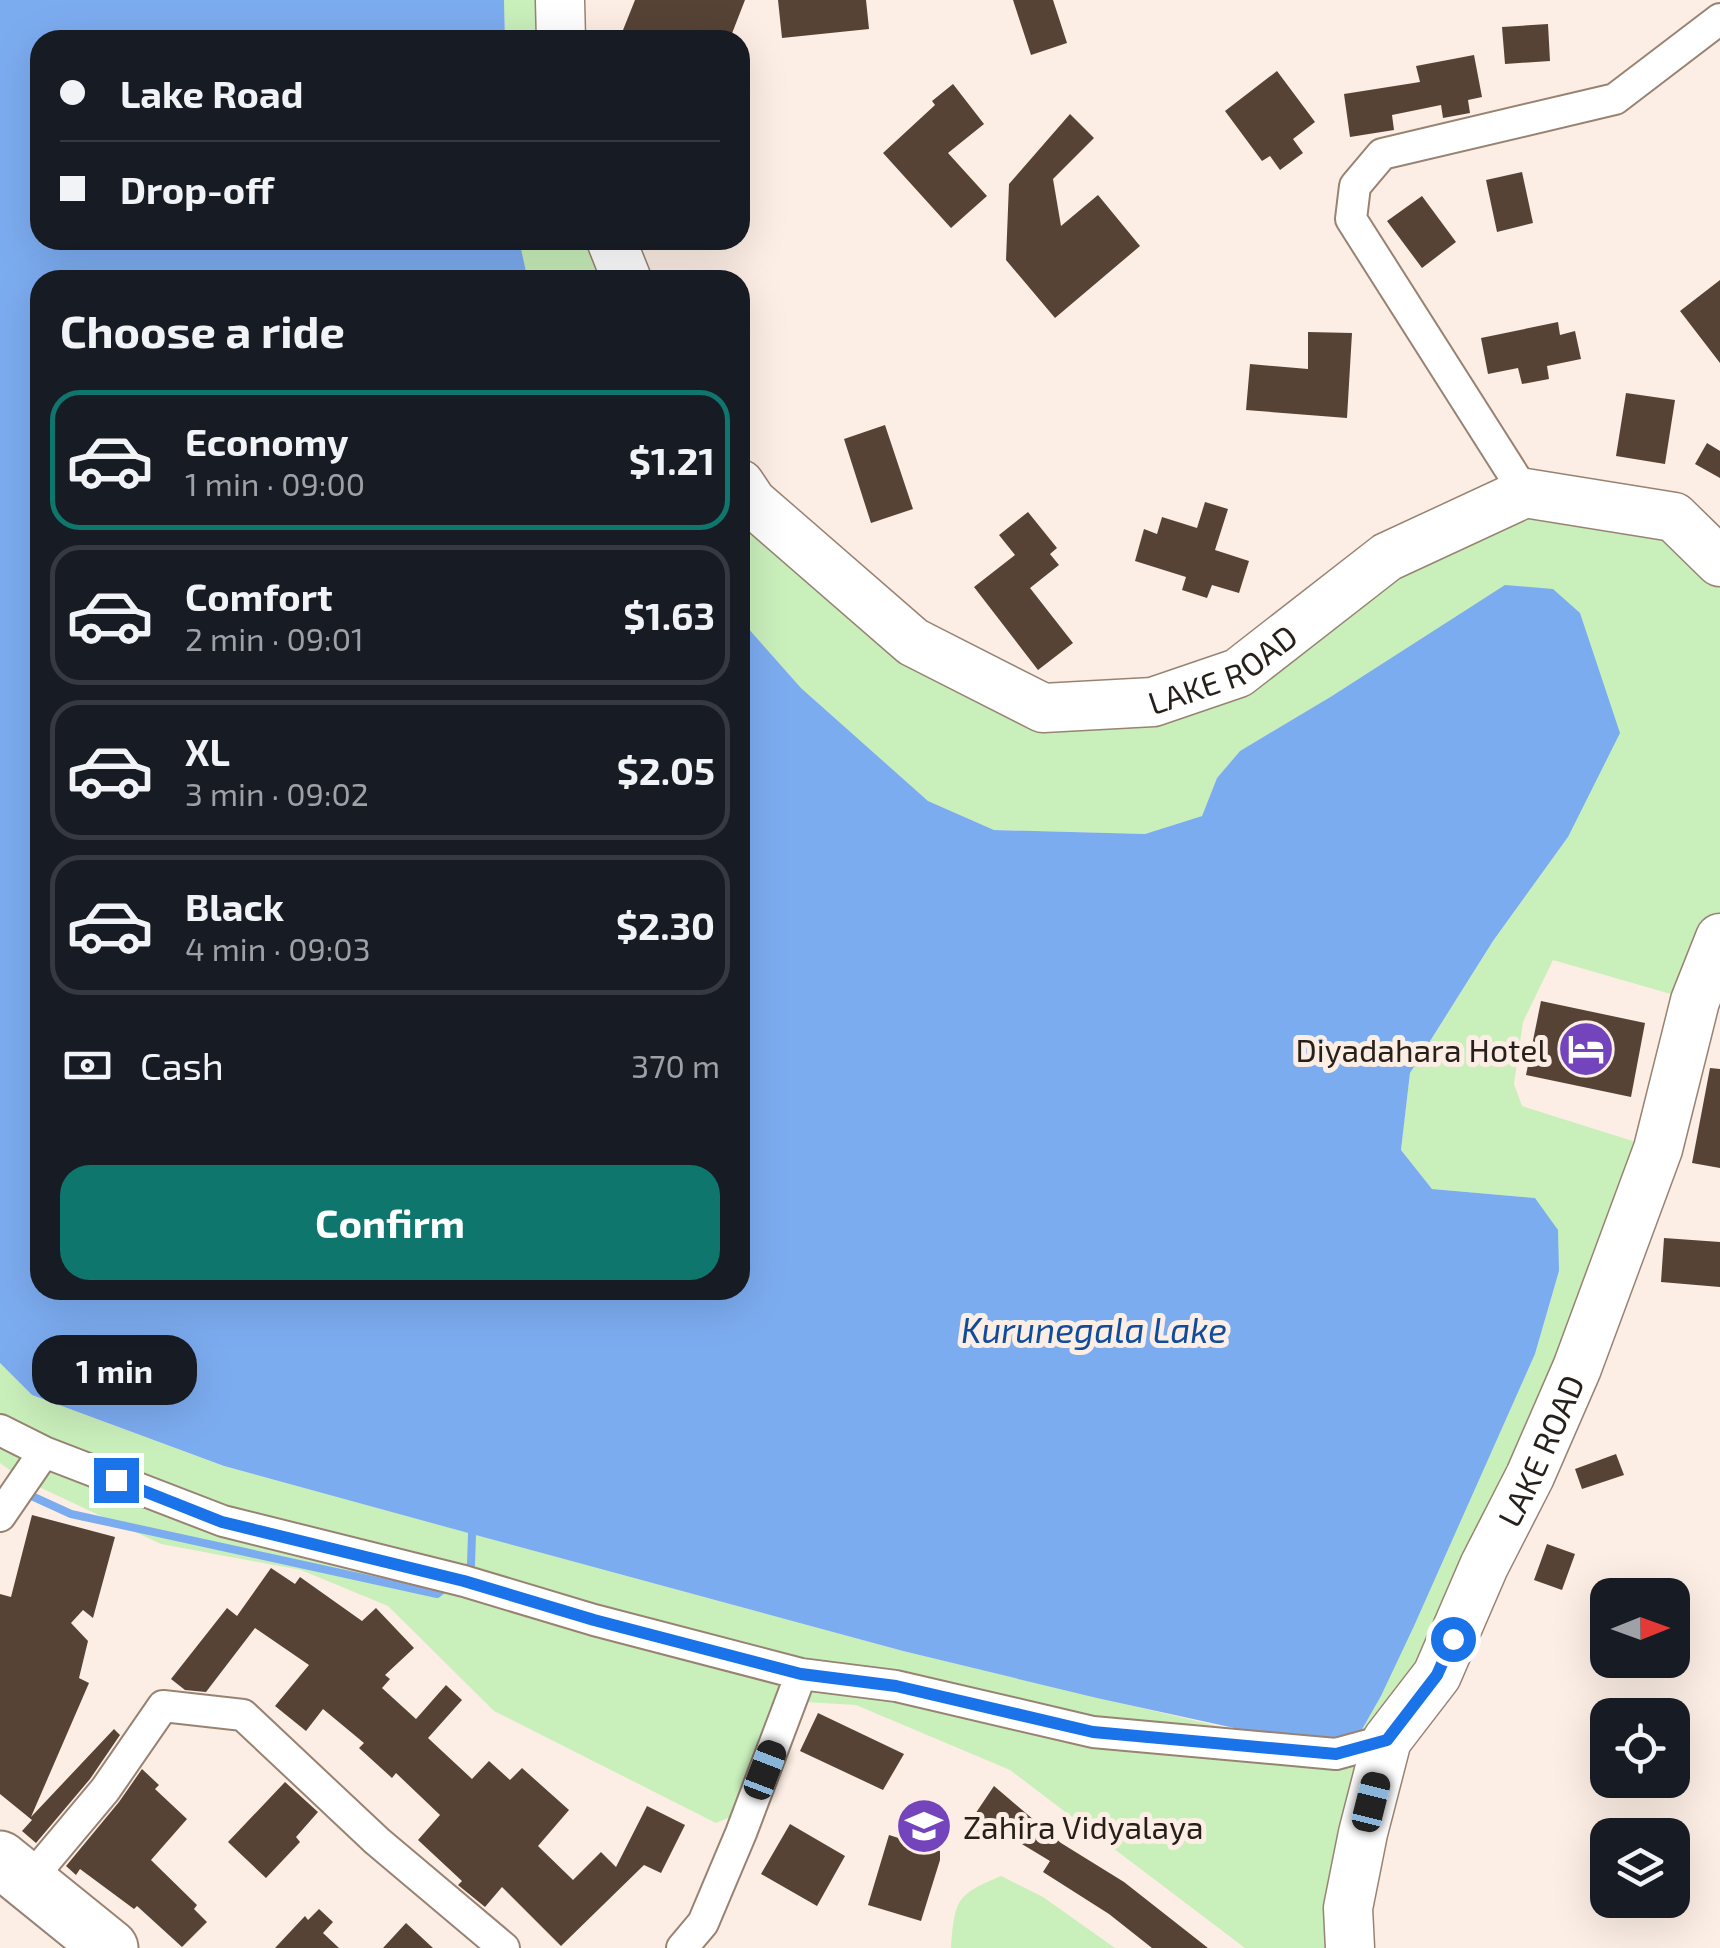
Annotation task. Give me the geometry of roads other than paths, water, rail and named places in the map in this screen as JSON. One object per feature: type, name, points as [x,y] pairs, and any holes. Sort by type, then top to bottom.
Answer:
[{"type":"highway","points":[[10,1885],[67,1948]]},
{"type":"highway","points":[[10,1885],[110,1948]]},
{"type":"main road","points":[[560,0],[561,30]]},
{"type":"main road","points":[[1524,493],[1674,517],[1720,562]]},
{"type":"main road","name":"LAKE ROAD","points":[[750,499],[914,642],[1043,708],[1154,702],[1238,673],[1387,557],[1524,493]]},
{"type":"main road","name":"LAKE ROAD","points":[[1350,1948],[1348,1908],[1387,1740],[1437,1675],[1577,1368],[1658,1149],[1695,1001],[1720,938]]},
{"type":"street","points":[[1524,493],[1351,219],[1355,186],[1382,154],[1615,98],[1720,19]]},
{"type":"street","points":[[0,1430],[44,1452],[222,1522],[454,1579],[801,1674],[896,1686],[1093,1732],[1336,1754],[1387,1740]]},
{"type":"street","points":[[12,1498],[44,1452]]},
{"type":"street","points":[[682,1948],[703,1923],[801,1674]]},
{"type":"street","points":[[10,1885],[104,1790],[163,1706],[243,1715],[377,1841],[504,1948]]},
{"type":"water","name":"Kurunegala Lake","points":[[0,0],[504,0],[505,30],[30,30],[30,250],[521,250],[526,270],[30,270],[30,1300],[750,1300],[750,630],[801,688],[928,801],[994,830],[1145,834],[1202,816],[1217,778],[1240,751],[1505,585],[1553,589],[1580,613],[1620,733],[1568,837],[1493,941],[1410,1073],[1401,1150],[1432,1189],[1535,1198],[1558,1230],[1559,1271],[1535,1354],[1414,1626],[1360,1733],[1326,1743],[1289,1740],[1097,1698],[903,1651],[472,1534],[224,1466],[32,1395],[0,1363]]},
{"type":"waterway","points":[[25,1493],[71,1514],[437,1594],[446,1587]]},
{"type":"waterway","points":[[464,1571],[471,1565],[472,1534]]},
{"type":"place","name":"Diyadahara Hotel","points":[[1586,1049]]},
{"type":"place","name":"Zahira Vidyalaya","points":[[924,1826]]}]
